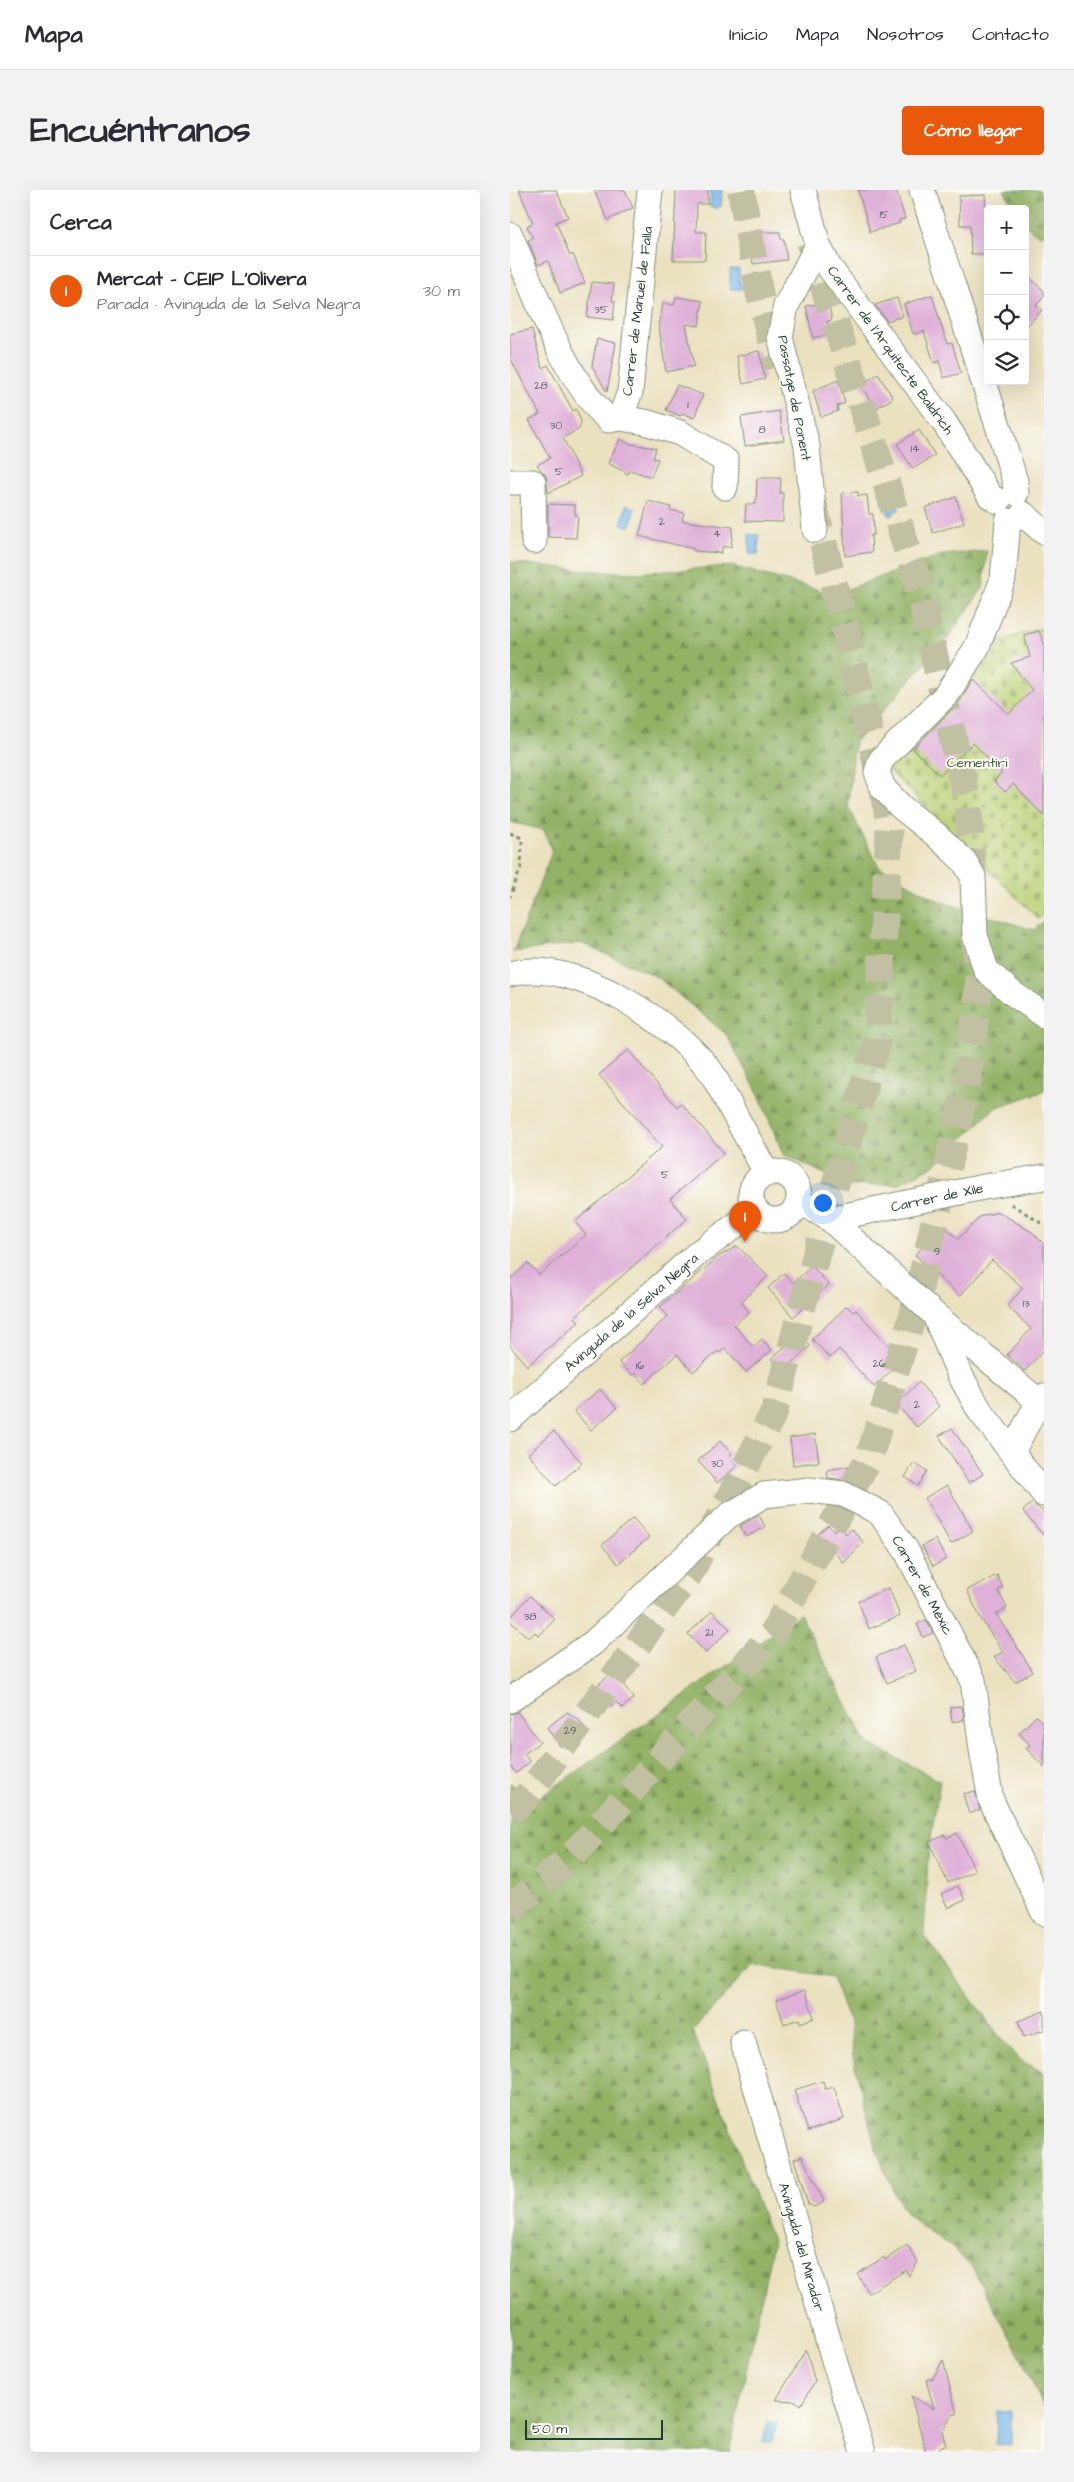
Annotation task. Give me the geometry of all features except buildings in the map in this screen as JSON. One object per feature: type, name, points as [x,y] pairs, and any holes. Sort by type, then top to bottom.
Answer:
[{"type":"street","name":"Carrer de Manuel de Falla","points":[[620,418],[630,392],[650,190]]},
{"type":"street","name":"Carrer de l'Arquitecte Baldrich","points":[[803,190],[818,245],[830,267],[944,422],[990,496],[1011,507]]},
{"type":"street","points":[[922,190],[1000,429],[1015,482],[1003,579],[977,647],[946,695],[881,760],[878,772],[883,788],[901,807],[936,834],[964,861],[973,876],[975,935],[986,970],[1012,993],[1044,1015]]},
{"type":"street","points":[[510,235],[572,374],[596,408],[609,420],[620,418],[645,422],[680,433],[726,461],[725,487]]},
{"type":"street","name":"Passatge de Ponent","points":[[815,530],[807,446],[791,389],[780,337],[786,306],[818,245]]},
{"type":"street","points":[[510,482],[533,482],[534,541]]},
{"type":"street","points":[[1011,507],[1044,532]]},
{"type":"street","points":[[510,974],[547,971],[570,977],[625,1001],[668,1027],[701,1058],[712,1073],[767,1174]]},
{"type":"street","points":[[780,1173],[792,1179],[799,1191],[798,1204],[791,1215],[779,1220],[766,1219],[755,1211],[752,1202],[752,1189],[756,1181],[767,1174],[780,1173]]},
{"type":"street","name":"Carrer de Xile","points":[[830,1219],[984,1187],[1044,1177]]},
{"type":"street","points":[[798,1204],[810,1207],[830,1219],[935,1315],[1042,1401],[1012,1452]]},
{"type":"street","name":"Avinguda de la Selva Negra","points":[[510,1419],[698,1253],[755,1211]]},
{"type":"street","points":[[935,1315],[959,1373],[980,1411],[1044,1494]]},
{"type":"street","name":"Carrer de Mèxic","points":[[510,1700],[593,1643],[728,1516],[764,1495],[810,1490],[843,1494],[880,1513],[906,1550],[973,1680],[982,1750],[992,1800],[1044,1913]]},
{"type":"street","name":"Avinguda del Mirador","points":[[743,2042],[834,2360],[863,2452]]},
{"type":"path","points":[[510,833],[522,838],[521,867],[510,897]]},
{"type":"path","points":[[984,1187],[1044,1225]]},
{"type":"green space","points":[[1004,190],[1044,190],[1044,234],[1039,235],[1029,228],[1029,205],[1012,205]]},
{"type":"green space","points":[[987,551],[983,588],[948,638],[855,742],[848,806],[879,867],[939,901],[1034,930],[1044,921],[1044,1091],[995,1108],[933,1166],[898,1184],[850,1186],[783,1154],[759,1095],[726,1034],[657,977],[581,943],[513,952],[552,852],[544,830],[510,822],[510,562],[579,570],[635,573],[732,566],[834,594],[941,555]]},
{"type":"green space","name":"Cementiri","points":[[1044,627],[1044,914],[1038,919],[882,763],[984,646]]},
{"type":"green space","points":[[800,1614],[866,1742],[940,1781],[928,1857],[924,1936],[1005,2044],[1022,2061],[1044,2073],[1044,2408],[1023,2362],[972,2267],[950,2246],[907,2214],[895,2195],[874,2143],[853,2057],[850,2025],[832,1977],[753,1964],[693,2031],[773,2243],[730,2448],[731,2452],[510,2452],[510,1783],[536,1800]]},
{"type":"water","points":[[711,190],[722,190],[721,206],[717,209],[710,206]]},
{"type":"water","points":[[730,269],[739,269],[740,284],[745,285],[745,289],[730,289]]},
{"type":"water","points":[[893,486],[899,510],[894,511],[894,514],[891,516],[888,514],[883,488]]},
{"type":"water","points":[[626,505],[635,508],[630,527],[621,524]]},
{"type":"water","points":[[749,534],[759,535],[758,554],[749,554]]},
{"type":"water","points":[[997,2411],[1011,2411],[1011,2445],[996,2444]]},
{"type":"water","points":[[768,2421],[777,2423],[771,2443],[763,2441]]},
{"type":"tunnel","points":[[741,190],[760,296],[778,367]]},
{"type":"tunnel","points":[[810,242],[918,584],[968,804],[973,887]]},
{"type":"tunnel","points":[[510,1811],[524,1800],[690,1573],[774,1412],[833,1192],[877,1041],[890,822],[849,643],[813,503]]},
{"type":"tunnel","points":[[510,1909],[573,1855],[773,1633],[869,1458],[913,1315],[968,1079],[979,985],[976,942]]},
{"type":"place","name":"Mercat - CEIP L'Olivera","points":[[745,1242]]}]
